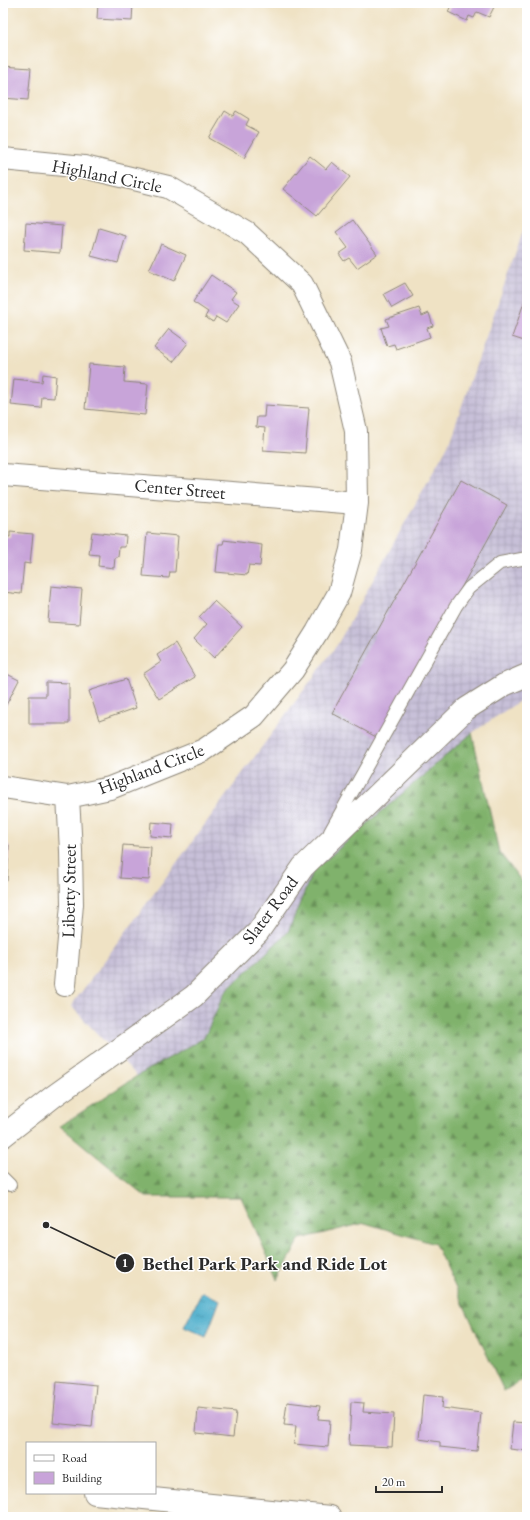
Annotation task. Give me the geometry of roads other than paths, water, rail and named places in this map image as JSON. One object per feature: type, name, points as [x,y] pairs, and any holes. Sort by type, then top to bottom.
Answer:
[{"type":"street","name":"Highland Circle","points":[[3,159],[84,167],[168,187],[247,233],[302,284],[340,362],[356,431],[357,503],[351,550],[339,593],[293,670],[254,716],[204,750],[110,788],[68,797],[3,787]]},
{"type":"street","name":"Center Street","points":[[3,475],[357,503]]},
{"type":"street","name":"Slater Road","points":[[3,1136],[54,1096],[194,996],[258,932],[304,866],[466,709],[504,685],[527,675]]},
{"type":"street","name":"Liberty Street","points":[[65,985],[72,904],[68,797]]},
{"type":"street","points":[[102,1494],[235,1512],[330,1517]]},
{"type":"lane","points":[[318,852],[456,606],[469,588],[500,563],[527,558]]},
{"type":"water","points":[[202,1292],[220,1300],[206,1337],[184,1327]]},
{"type":"place","name":"Bethel Park Park and Ride Lot","points":[[46,1225]]}]
